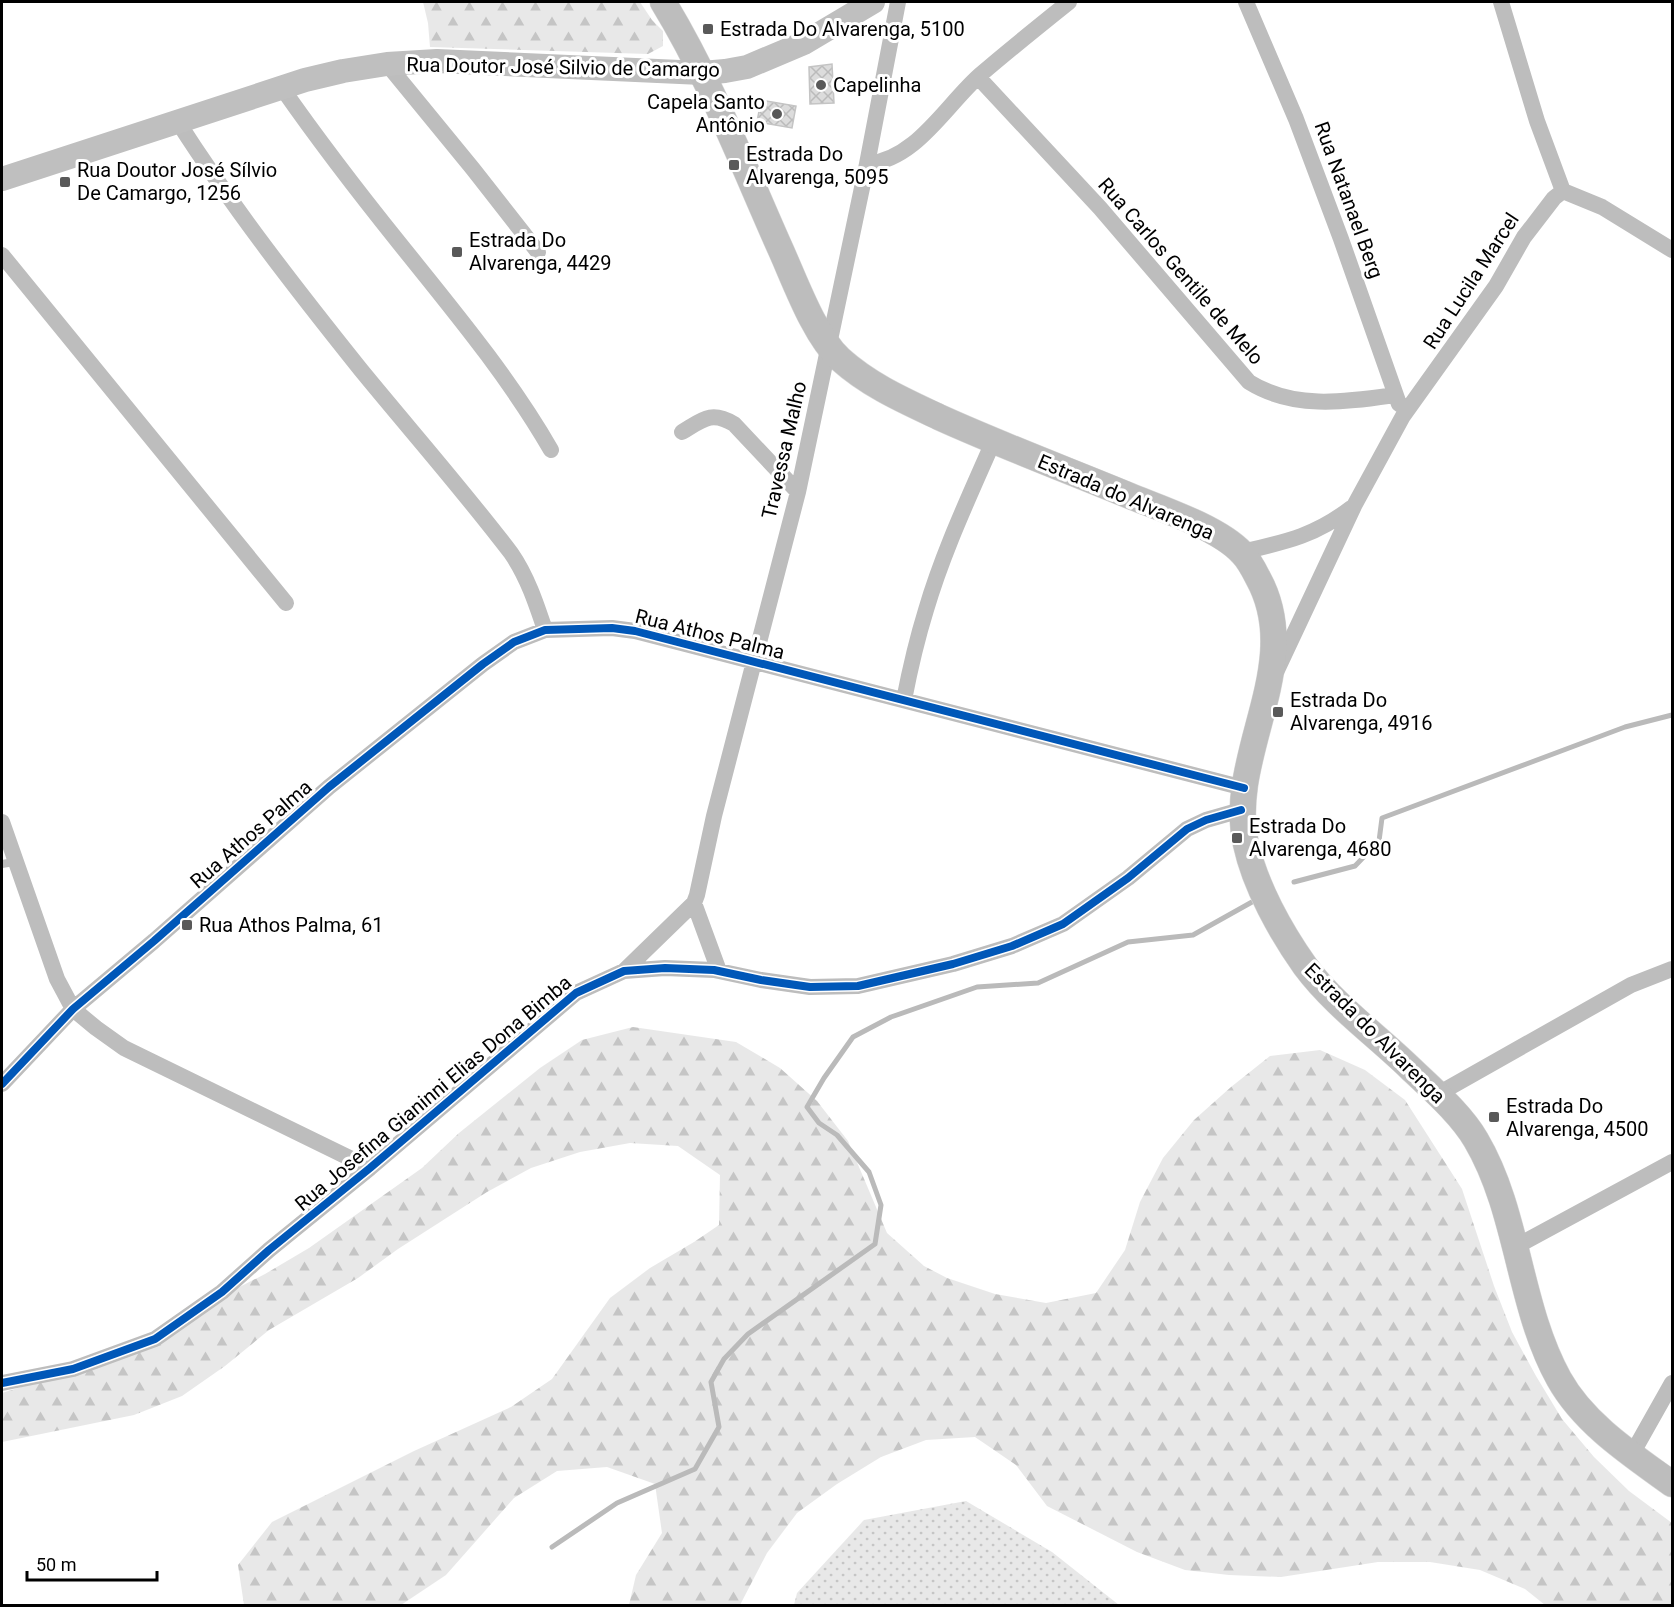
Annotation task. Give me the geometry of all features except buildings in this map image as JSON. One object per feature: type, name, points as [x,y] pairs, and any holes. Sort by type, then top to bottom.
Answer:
[{"type":"main road","name":"Estrada do Alvarenga","points":[[663,2],[686,39],[801,294],[828,346],[869,382],[906,402],[993,442],[1207,528],[1242,552],[1268,598],[1273,628],[1274,658],[1242,799],[1245,840],[1252,867],[1279,924],[1307,968],[1341,1005],[1438,1094],[1475,1136],[1495,1179],[1539,1333],[1560,1381],[1580,1408],[1599,1428],[1672,1484]]},
{"type":"street","name":"Rua Doutor José Silvio de Camargo","points":[[2,179],[305,80],[387,64],[437,61],[702,73],[747,67],[824,33],[873,2]]},
{"type":"street","name":"Travessa Malho","points":[[694,903],[798,492],[867,164],[898,2]]},
{"type":"street","points":[[867,164],[882,163],[913,144],[978,77],[1069,2]]},
{"type":"street","name":"Rua Natanael Berg","points":[[1246,2],[1296,119],[1403,416]]},
{"type":"street","points":[[1501,2],[1537,121],[1563,191],[1602,207],[1672,250]]},
{"type":"street","points":[[387,64],[538,252]]},
{"type":"street","name":"Rua Carlos Gentile de Melo","points":[[978,77],[1016,115],[1100,208],[1249,382],[1262,390],[1301,401],[1335,403],[1395,396]]},
{"type":"street","points":[[282,88],[355,188],[473,336],[535,423],[551,450]]},
{"type":"street","points":[[178,122],[209,170],[361,370],[511,553],[532,592],[545,630]]},
{"type":"street","name":"Rua Lucila Marcel","points":[[1269,687],[1354,506],[1403,416],[1496,286],[1524,237],[1554,198],[1563,191]]},
{"type":"street","points":[[2,255],[286,603]]},
{"type":"street","points":[[682,432],[704,418],[711,416],[725,418],[734,424],[798,492]]},
{"type":"street","points":[[904,700],[914,652],[927,607],[963,511],[993,442]]},
{"type":"street","name":"Rua Lucila Marcel","points":[[1242,552],[1314,532],[1333,522],[1354,506]]},
{"type":"street","name":"Rua Athos Palma","points":[[2,1084],[73,1009],[365,758],[483,664],[514,642],[545,630],[612,628],[635,631],[755,660],[821,680],[904,700],[1242,799]]},
{"type":"street","name":"Rua Josefina Gianinni Elias Dona Bimba","points":[[2,1383],[73,1369],[155,1339],[222,1292],[576,993],[624,971],[665,968],[719,971],[810,987],[858,986],[924,971],[1012,946],[1064,924],[1128,878],[1187,829],[1242,799]]},
{"type":"street","points":[[2,822],[8,863],[57,979],[73,1009],[124,1048],[370,1168]]},
{"type":"street","points":[[624,971],[694,903],[719,971]]},
{"type":"street","points":[[1438,1094],[1631,985],[1672,969]]},
{"type":"street","points":[[1515,1247],[1672,1162]]},
{"type":"street","points":[[1632,1454],[1672,1383]]},
{"type":"green space","points":[[423,2],[640,2],[663,31],[663,46],[648,54],[430,47]]},
{"type":"green space","points":[[633,1027],[736,1042],[780,1068],[817,1101],[848,1141],[887,1233],[924,1266],[947,1278],[995,1294],[1046,1303],[1096,1293],[1125,1250],[1140,1202],[1163,1158],[1194,1120],[1270,1056],[1320,1050],[1365,1070],[1405,1100],[1462,1189],[1494,1286],[1512,1332],[1562,1419],[1594,1457],[1629,1491],[1672,1523],[1672,1605],[1545,1605],[1525,1589],[1480,1570],[1430,1562],[1378,1562],[1281,1577],[1185,1570],[1137,1552],[1047,1506],[1016,1465],[975,1437],[926,1440],[881,1457],[837,1484],[797,1513],[767,1553],[740,1605],[629,1605],[636,1575],[662,1533],[655,1484],[607,1467],[557,1471],[514,1498],[446,1575],[401,1605],[244,1605],[238,1565],[272,1522],[414,1451],[511,1407],[552,1379],[610,1298],[650,1268],[719,1225],[720,1175],[678,1146],[630,1143],[580,1152],[531,1168],[487,1192],[398,1249],[358,1278],[269,1330],[225,1366],[182,1396],[134,1415],[2,1442],[2,1393],[82,1368],[265,1274],[309,1248],[422,1168],[459,1133],[540,1068],[582,1040]]},
{"type":"green space","points":[[966,1501],[1052,1552],[1119,1605],[794,1605],[797,1593],[864,1520]]},
{"type":"waterway","points":[[1294,882],[1355,866],[1379,841],[1382,818],[1625,727],[1672,715]]},
{"type":"waterway","points":[[552,1547],[617,1503],[695,1469],[719,1427],[711,1382],[724,1359],[748,1334],[875,1244],[881,1205],[869,1172],[837,1135],[819,1123],[807,1107],[853,1037],[891,1017],[977,987],[1038,983],[1128,942],[1193,935],[1252,902]]},
{"type":"cycle path","points":[[2,1084],[73,1009],[329,787],[483,664],[514,642],[545,630],[612,628],[635,631],[1244,788]]},
{"type":"cycle path","points":[[2,1383],[73,1369],[155,1339],[222,1292],[576,993],[624,971],[665,968],[714,970],[810,987],[858,986],[953,964],[1012,946],[1063,924],[1128,878],[1187,829],[1206,820],[1241,810]]},
{"type":"place","name":"Estrada Do Alvarenga, 5100","points":[[708,29]]},
{"type":"place","name":"Capelinha","points":[[821,85]]},
{"type":"place","name":"Capela Santo Antônio","points":[[777,114]]},
{"type":"place","name":"Estrada Do Alvarenga, 5095","points":[[734,165]]},
{"type":"place","name":"Rua Doutor José Sílvio De Camargo, 1256","points":[[65,182]]},
{"type":"place","name":"Estrada Do Alvarenga, 4429","points":[[457,252]]},
{"type":"place","name":"Estrada Do Alvarenga, 4916","points":[[1278,712]]},
{"type":"place","name":"Estrada Do Alvarenga, 4680","points":[[1237,838]]},
{"type":"place","name":"Rua Athos Palma, 61","points":[[187,925]]},
{"type":"place","name":"Estrada Do Alvarenga, 4500","points":[[1494,1117]]}]
